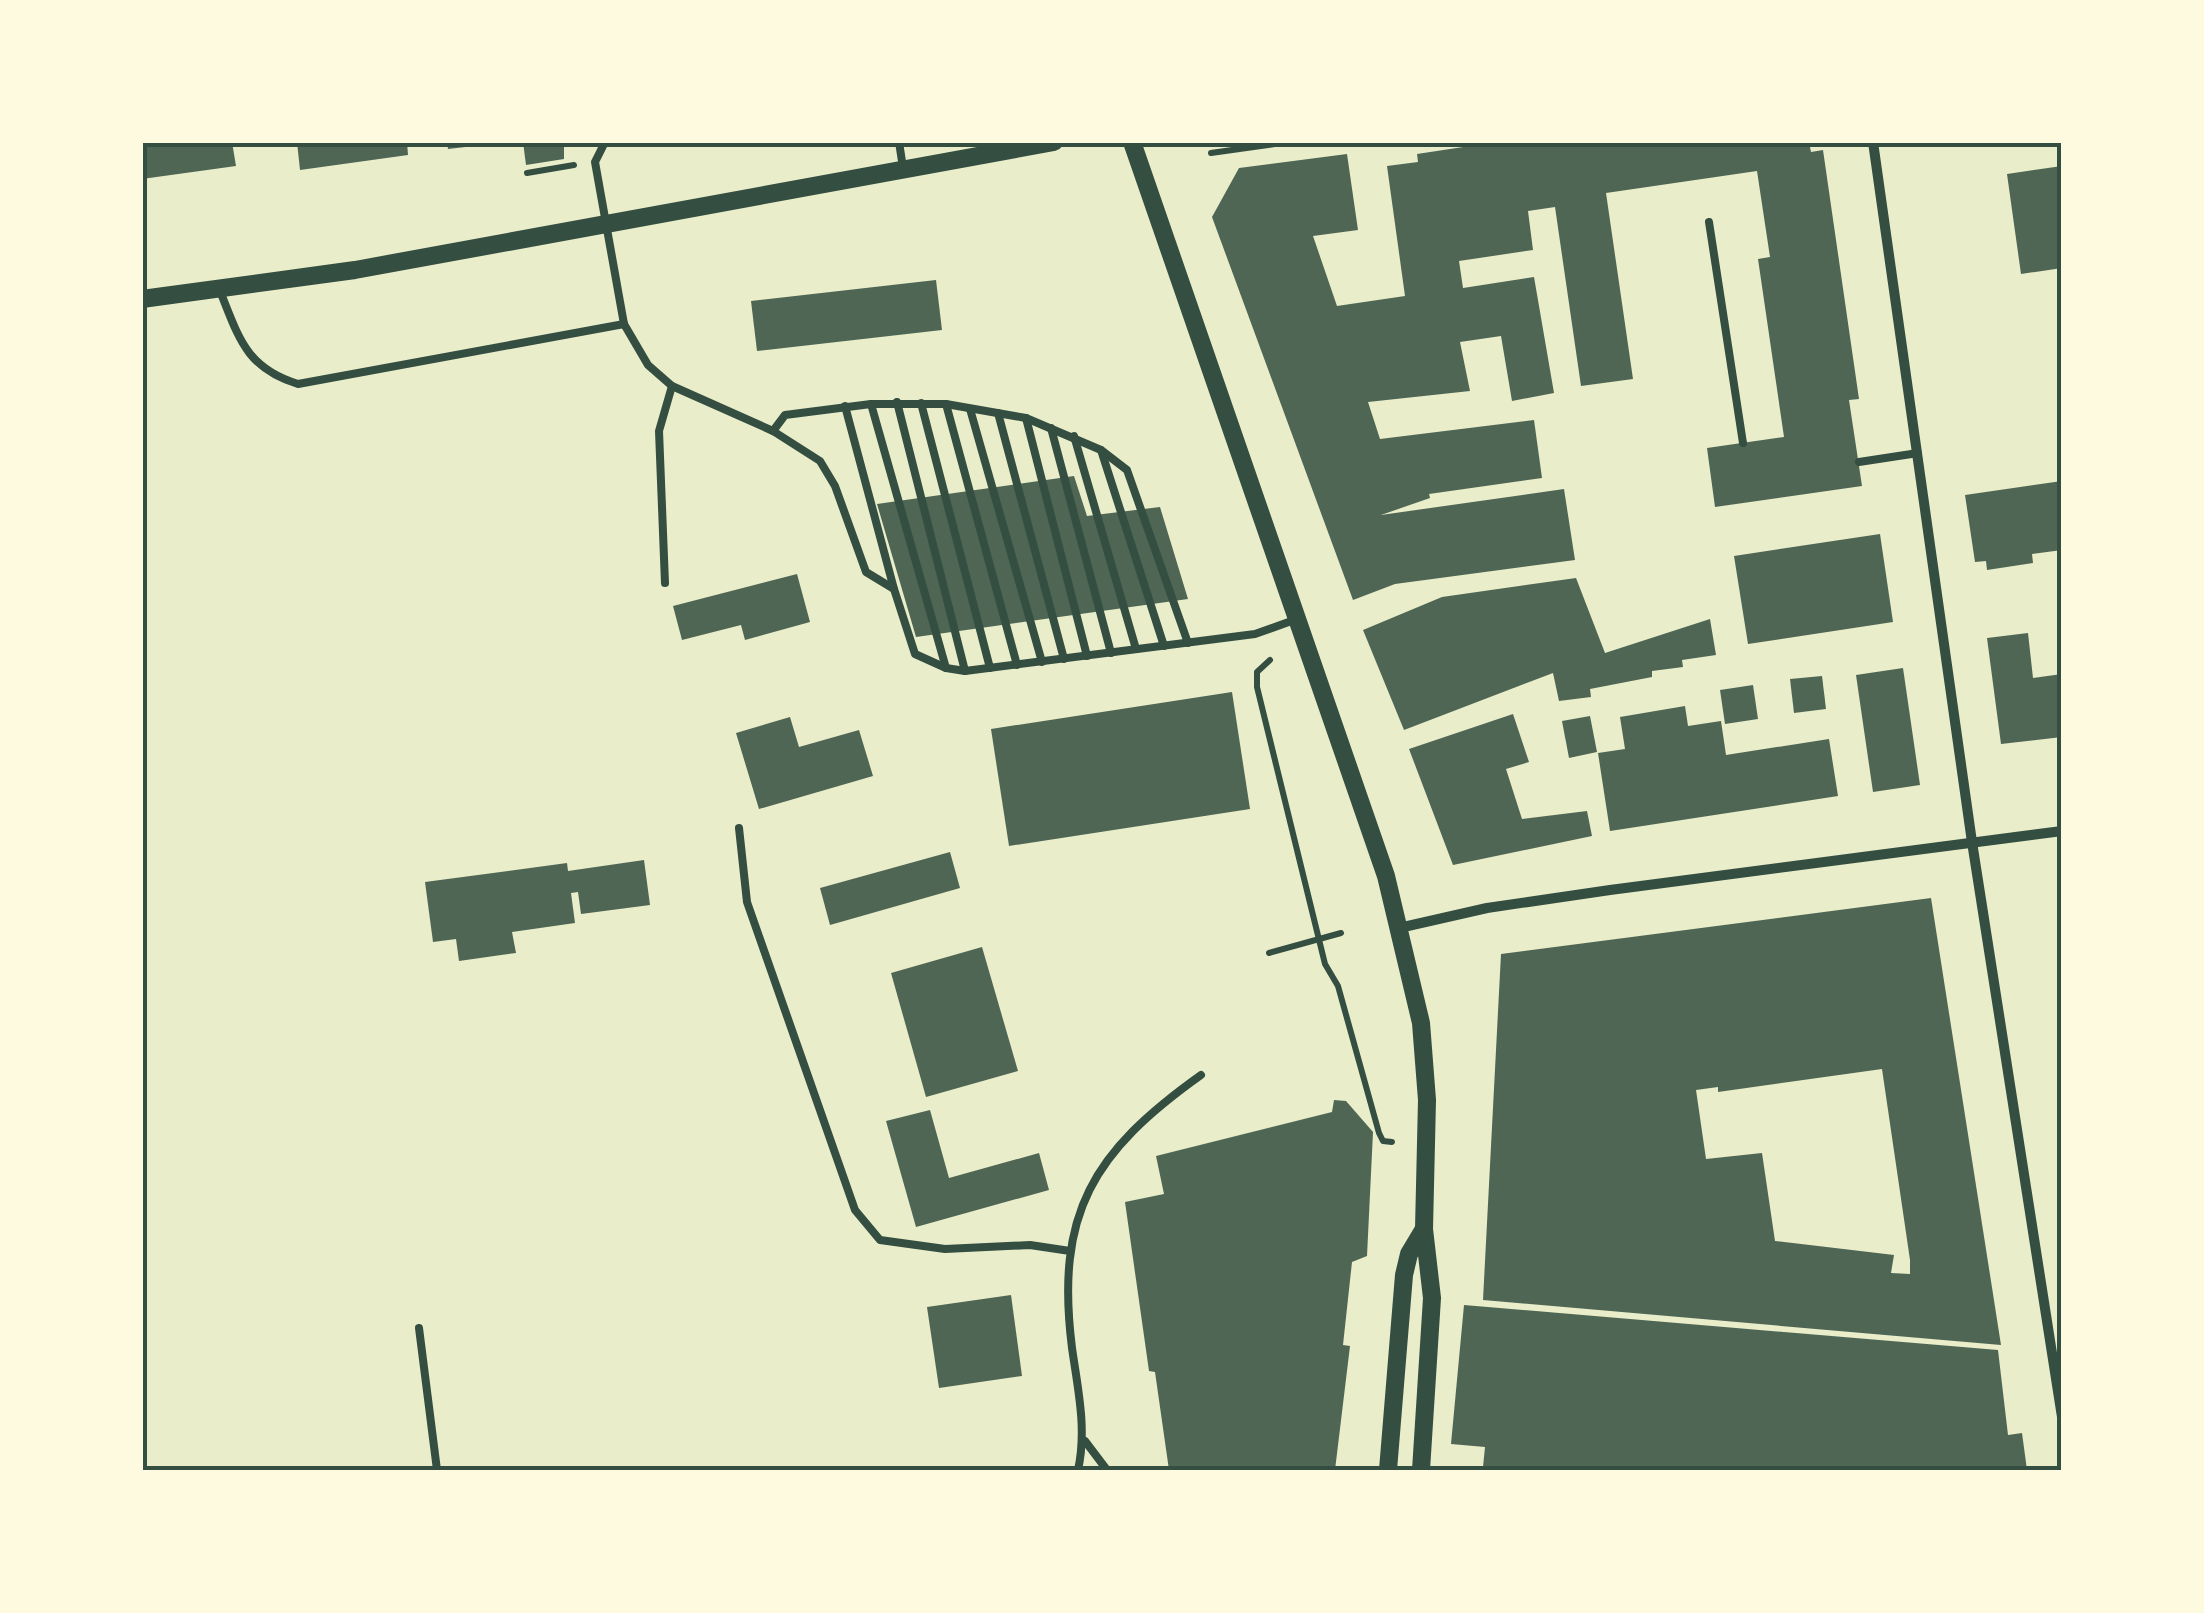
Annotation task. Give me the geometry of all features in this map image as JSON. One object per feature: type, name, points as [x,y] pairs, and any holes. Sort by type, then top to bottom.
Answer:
[{"type":"street","points":[[142,299],[355,270],[1054,142]]},
{"type":"street","points":[[1132,142],[1386,876],[1421,1023],[1427,1100],[1424,1229],[1432,1298],[1421,1470]]},
{"type":"street","points":[[1874,142],[1972,842],[2062,1417]]},
{"type":"street","points":[[1399,928],[1487,908],[2062,831]]},
{"type":"street","points":[[1388,1470],[1404,1275],[1408,1254],[1424,1229]]},
{"type":"lane","points":[[605,142],[595,162],[624,324],[648,365],[672,386],[773,430],[820,461],[835,486],[866,572],[894,589]]},
{"type":"lane","points":[[899,142],[904,170]]},
{"type":"lane","points":[[1709,222],[1742,444]]},
{"type":"lane","points":[[219,288],[250,354],[269,376],[298,384],[624,324]]},
{"type":"lane","points":[[665,582],[658,430],[672,386]]},
{"type":"lane","points":[[773,430],[785,415],[897,402],[946,404],[1026,418],[1074,436],[1127,470],[1188,643]]},
{"type":"lane","points":[[897,402],[965,672]]},
{"type":"lane","points":[[921,403],[990,668]]},
{"type":"lane","points":[[871,404],[946,668]]},
{"type":"lane","points":[[946,404],[1017,665]]},
{"type":"lane","points":[[845,406],[914,654],[965,672],[1255,634],[1297,619]]},
{"type":"lane","points":[[970,408],[1042,662]]},
{"type":"lane","points":[[998,413],[1064,659]]},
{"type":"lane","points":[[1026,418],[1087,656]]},
{"type":"lane","points":[[1052,428],[1111,653]]},
{"type":"lane","points":[[1074,436],[1136,650]]},
{"type":"lane","points":[[1101,450],[1164,646]]},
{"type":"lane","points":[[1858,462],[1920,453]]},
{"type":"lane","points":[[739,828],[739,864],[747,902],[855,1210],[880,1240],[945,1250],[1030,1244],[1070,1251]]},
{"type":"lane","points":[[1078,1470],[1085,1441],[1066,1298],[1072,1228],[1094,1178],[1122,1142],[1157,1106],[1201,1075]]},
{"type":"lane","points":[[419,1328],[437,1470]]},
{"type":"lane","points":[[1085,1441],[1106,1470]]},
{"type":"path","points":[[1211,153],[1289,142]]},
{"type":"path","points":[[527,173],[595,162]]},
{"type":"path","points":[[1270,660],[1257,672],[1257,687],[1318,939],[1338,986],[1380,1133],[1383,1141],[1392,1142]]},
{"type":"path","points":[[1268,953],[1341,933]]},
{"type":"building","points":[[142,142],[232,142],[236,166],[142,179]]},
{"type":"building","points":[[297,142],[407,142],[408,155],[300,170]]},
{"type":"building","points":[[447,142],[483,142],[483,145],[448,149]]},
{"type":"building","points":[[523,142],[564,142],[564,159],[526,165]]},
{"type":"building","points":[[1496,142],[1809,142],[1811,152],[1823,150],[1859,399],[1849,400],[1862,486],[1715,507],[1707,448],[1784,437],[1758,259],[1770,257],[1757,171],[1606,193],[1633,379],[1581,386],[1555,207],[1528,211],[1533,250],[1459,261],[1463,288],[1534,277],[1554,393],[1512,401],[1501,336],[1460,342],[1470,391],[1368,402],[1380,439],[1534,420],[1542,478],[1429,494],[1430,498],[1381,515],[1564,489],[1575,560],[1395,584],[1353,600],[1212,217],[1239,168],[1347,154],[1358,230],[1313,236],[1337,306],[1405,296],[1387,166],[1418,162],[1417,154]]},
{"type":"building","points":[[2062,166],[2062,268],[2021,274],[2007,174]]},
{"type":"building","points":[[936,280],[942,330],[757,351],[751,301]]},
{"type":"building","points":[[1074,476],[1087,516],[1160,507],[1188,599],[916,637],[877,504]]},
{"type":"building","points":[[2062,481],[2062,550],[2032,554],[2033,563],[1987,570],[1986,561],[1975,562],[1965,495]]},
{"type":"building","points":[[1880,534],[1893,622],[1748,644],[1734,556]]},
{"type":"building","points":[[797,574],[810,622],[745,640],[741,625],[682,640],[673,606]]},
{"type":"building","points":[[1576,578],[1605,653],[1710,619],[1716,655],[1682,660],[1683,667],[1652,671],[1652,677],[1590,689],[1591,697],[1559,701],[1553,673],[1404,730],[1363,630],[1442,597]]},
{"type":"building","points":[[2028,633],[2033,678],[2062,674],[2062,737],[2001,744],[1987,638]]},
{"type":"building","points":[[1903,668],[1920,785],[1873,792],[1856,675]]},
{"type":"building","points":[[1822,676],[1826,709],[1794,713],[1790,679]]},
{"type":"building","points":[[1753,685],[1758,719],[1725,724],[1720,690]]},
{"type":"building","points":[[1232,692],[1250,809],[1009,846],[991,729]]},
{"type":"building","points":[[1685,706],[1688,726],[1721,721],[1726,755],[1829,739],[1838,796],[1610,831],[1598,753],[1625,749],[1620,717]]},
{"type":"building","points":[[1513,714],[1529,762],[1506,769],[1522,819],[1587,811],[1592,836],[1453,865],[1409,749]]},
{"type":"building","points":[[1590,716],[1597,752],[1569,758],[1562,721]]},
{"type":"building","points":[[790,717],[799,747],[859,730],[873,776],[759,809],[736,733]]},
{"type":"building","points":[[950,852],[960,888],[830,925],[820,888]]},
{"type":"building","points":[[644,860],[650,905],[581,914],[578,892],[571,893],[575,923],[512,932],[516,953],[459,961],[456,939],[433,942],[425,882],[567,863],[568,871]]},
{"type":"building","points":[[1931,898],[2001,1345],[1483,1300],[1501,954]],"holes":[[[1882,1069],[1910,1274],[1891,1273],[1894,1255],[1775,1241],[1762,1153],[1706,1159],[1696,1090],[1718,1087],[1718,1092]]]},
{"type":"building","points":[[982,947],[1018,1071],[926,1097],[891,973]]},
{"type":"building","points":[[1334,1100],[1346,1101],[1373,1132],[1367,1256],[1352,1262],[1343,1345],[1350,1346],[1335,1470],[1169,1470],[1155,1372],[1149,1371],[1125,1202],[1164,1194],[1156,1156],[1332,1112]]},
{"type":"building","points":[[930,1110],[949,1178],[1039,1153],[1049,1190],[916,1227],[886,1121]]},
{"type":"building","points":[[1011,1295],[1022,1376],[939,1388],[927,1307]]},
{"type":"building","points":[[1464,1305],[1998,1350],[2008,1435],[2022,1433],[2027,1470],[1465,1470],[1466,1466],[1483,1467],[1485,1447],[1451,1444]]}]
